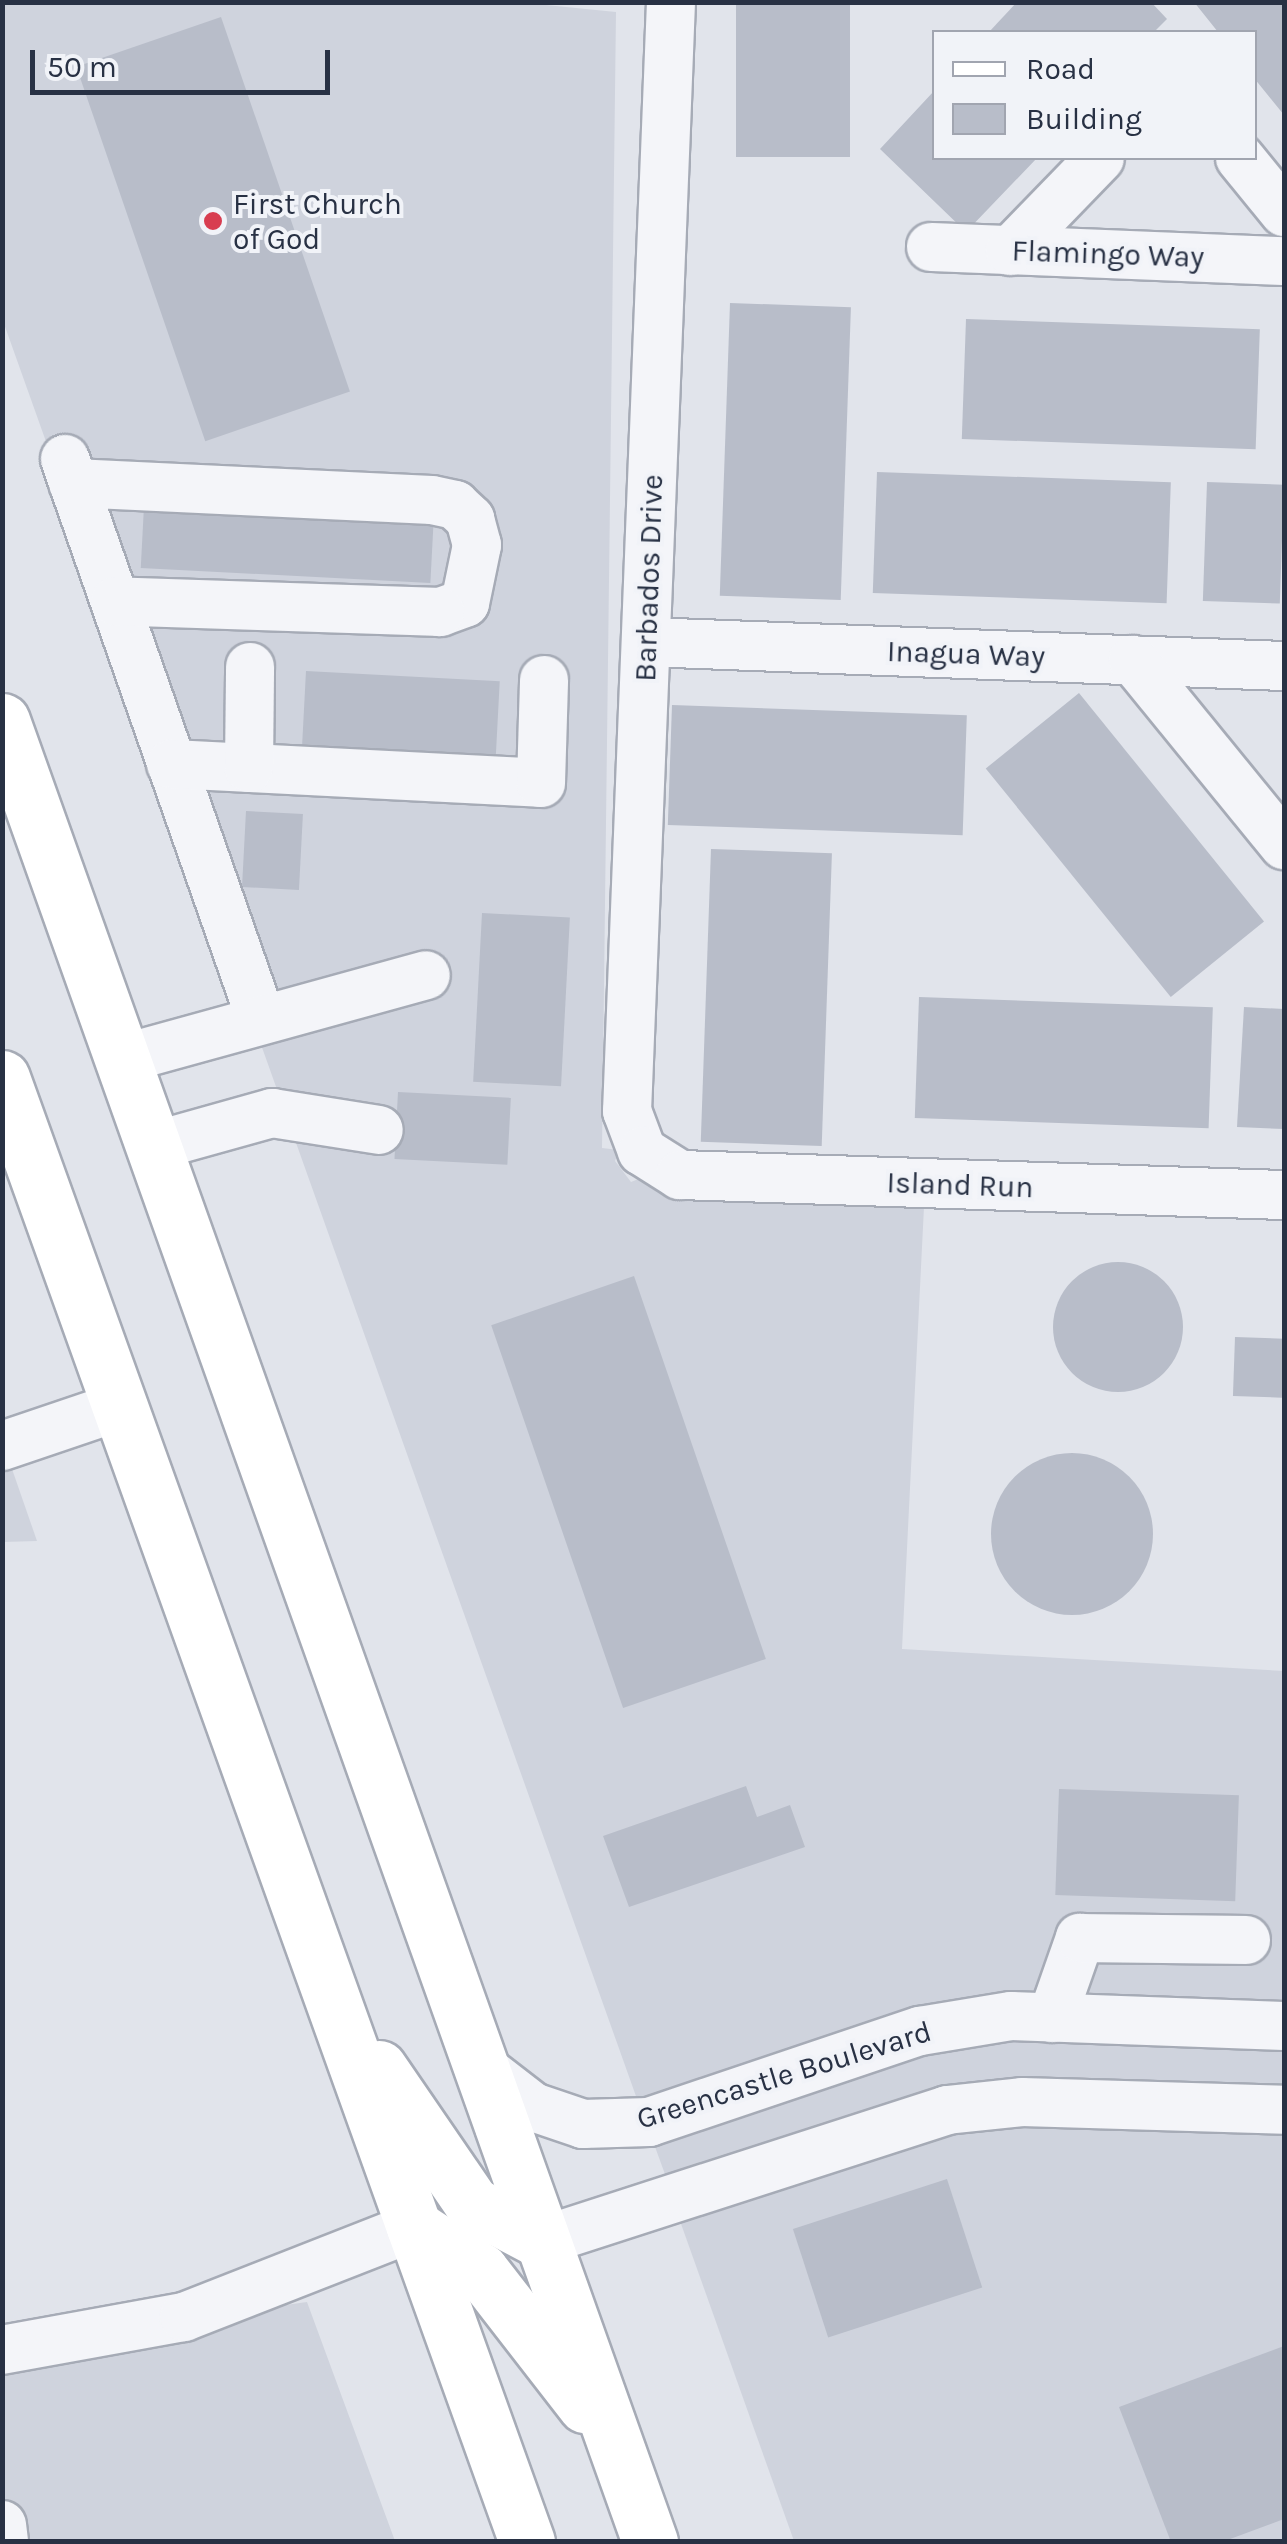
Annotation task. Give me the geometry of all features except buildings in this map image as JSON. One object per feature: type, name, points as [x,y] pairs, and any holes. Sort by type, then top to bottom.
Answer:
[{"type":"main road","points":[[2,721],[650,2542]]},
{"type":"main road","points":[[2,1078],[19,1175],[120,1406],[527,2542]]},
{"type":"main road","points":[[334,2004],[472,2204],[542,2241]]},
{"type":"main road","points":[[414,2227],[481,2271],[615,2443]]},
{"type":"street","name":"Barbados Drive","points":[[642,1152],[628,1111],[671,2]]},
{"type":"street","points":[[1010,251],[1098,160]]},
{"type":"street","points":[[1242,160],[1284,212]]},
{"type":"street","name":"Flamingo Way","points":[[931,247],[1284,261]]},
{"type":"street","points":[[115,601],[440,612],[465,602],[477,544],[470,519],[455,505],[432,500],[69,471],[261,1019]]},
{"type":"street","name":"Inagua Way","points":[[647,642],[1284,666]]},
{"type":"street","points":[[1133,660],[1284,845]]},
{"type":"street","points":[[249,768],[250,667]]},
{"type":"street","points":[[171,764],[541,783],[544,680]]},
{"type":"street","points":[[122,1059],[426,975]]},
{"type":"street","points":[[154,1146],[272,1114],[379,1130]]},
{"type":"street","name":"Island Run","points":[[642,1152],[680,1176],[1284,1195]]},
{"type":"street","points":[[2,1446],[120,1406]]},
{"type":"street","points":[[1052,2018],[1080,1938],[1246,1940]]},
{"type":"street","name":"Greencastle Boulevard","points":[[480,2066],[533,2107],[583,2124],[648,2122],[920,2031],[1052,2018],[1284,2026]]},
{"type":"street","points":[[542,2241],[947,2110],[1022,2102],[1284,2110]]},
{"type":"street","points":[[2,2350],[184,2316],[414,2227]]},
{"type":"street","points":[[2,2525],[4,2542]]},
{"type":"shaded area","points":[[516,2],[616,12],[602,1148],[619,1150],[615,1161],[631,1182],[641,1178],[679,1199],[924,1207],[902,1649],[1284,1671],[1284,2003],[1009,1993],[637,2099],[3,321],[2,3]]},
{"type":"shaded area","points":[[3,1443],[37,1541],[3,1542]]},
{"type":"shaded area","points":[[1012,2039],[1284,2049],[1284,2087],[1021,2079],[666,2177],[654,2144],[924,2054]]},
{"type":"shaded area","points":[[1022,2125],[1284,2134],[1284,2541],[794,2541],[680,2221],[951,2133]]},
{"type":"shaded area","points":[[307,2302],[395,2541],[3,2542],[3,2373],[187,2339],[271,2307]]},
{"type":"place","name":"First Church of God","points":[[213,221]]}]
